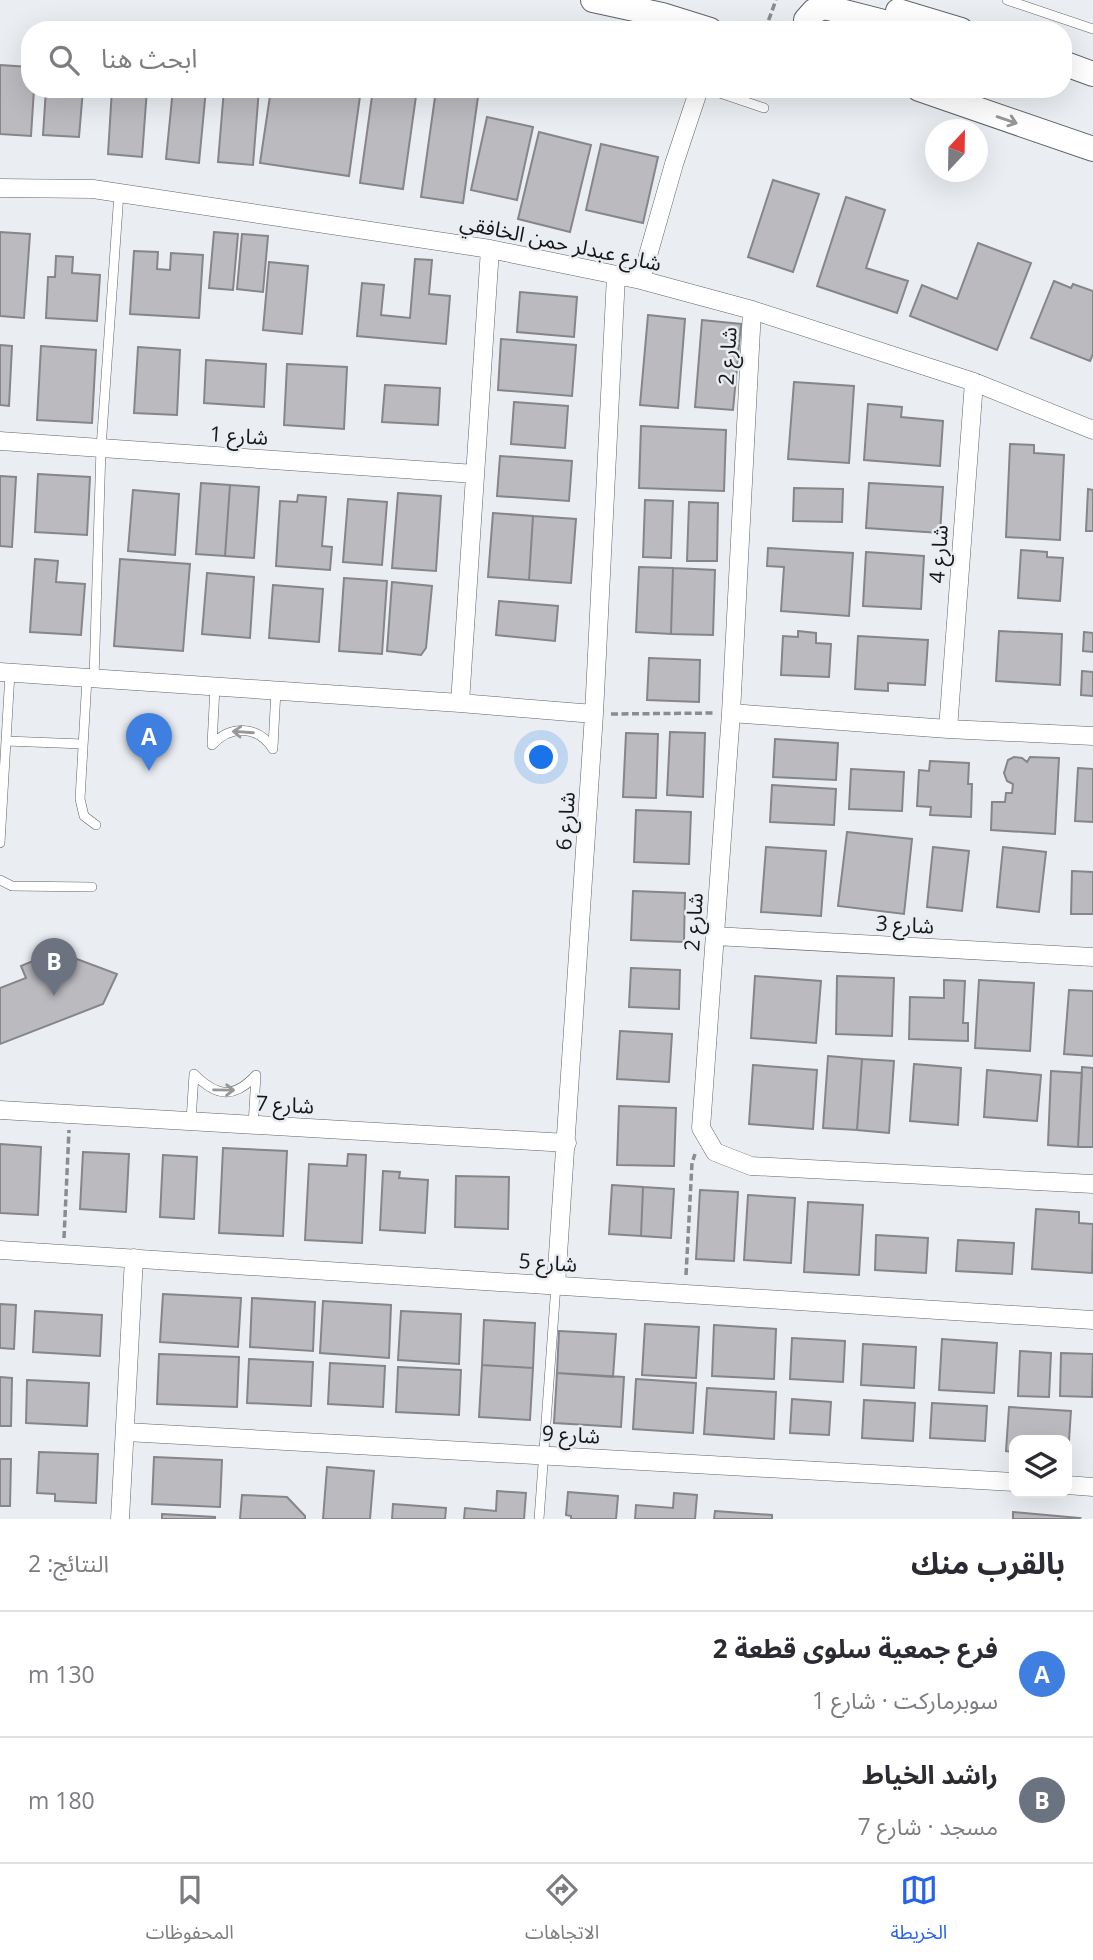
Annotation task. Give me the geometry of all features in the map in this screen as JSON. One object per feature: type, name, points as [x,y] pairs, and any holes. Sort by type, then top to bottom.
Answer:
[{"type":"main road","points":[[593,0],[681,21]]},
{"type":"main road","points":[[862,0],[931,21]]},
{"type":"main road","points":[[806,21],[814,11],[825,7],[880,21]]},
{"type":"main road","points":[[1072,66],[1093,74]]},
{"type":"main road","points":[[945,98],[1093,149]]},
{"type":"street","points":[[641,280],[696,98]]},
{"type":"street","name":"شارع عبدلر حمن الخافقي","points":[[0,187],[93,189],[490,249],[641,280],[752,310],[974,382],[1093,430]]},
{"type":"street","points":[[460,703],[490,249]]},
{"type":"street","name":"شارع 6","points":[[556,1285],[594,714],[615,276]]},
{"type":"street","name":"شارع 2","points":[[701,1128],[731,713],[752,310]]},
{"type":"street","name":"شارع 4","points":[[948,729],[974,382]]},
{"type":"street","name":"شارع 1","points":[[0,441],[475,474]]},
{"type":"street","points":[[5,673],[594,714]]},
{"type":"street","points":[[731,713],[948,729],[1093,736]]},
{"type":"street","name":"شارع 3","points":[[715,936],[1093,957]]},
{"type":"street","name":"شارع 7","points":[[0,1110],[567,1143]]},
{"type":"street","points":[[701,1128],[715,1152],[751,1166],[1093,1184]]},
{"type":"street","name":"شارع 5","points":[[0,1250],[1093,1320]]},
{"type":"street","points":[[120,1519],[134,1258]]},
{"type":"street","name":"شارع 9","points":[[126,1432],[1009,1482]]},
{"type":"street","points":[[1072,1485],[1093,1487]]},
{"type":"lane","points":[[1007,0],[1069,21]]},
{"type":"lane","points":[[1072,22],[1093,29]]},
{"type":"lane","points":[[735,98],[764,108]]},
{"type":"lane","points":[[96,825],[85,816],[82,809],[83,744],[90,678],[101,448],[119,193]]},
{"type":"lane","points":[[0,843],[6,741],[5,673]]},
{"type":"lane","points":[[215,687],[212,745],[225,733],[249,731],[262,735],[273,749],[276,691]]},
{"type":"lane","points":[[6,741],[83,744]]},
{"type":"lane","points":[[0,880],[12,886],[92,887]]},
{"type":"lane","points":[[191,1121],[194,1074],[208,1088],[228,1092],[242,1088],[256,1075],[253,1125]]},
{"type":"lane","points":[[540,1519],[556,1285]]},
{"type":"path","points":[[768,21],[776,0]]},
{"type":"path","points":[[594,714],[731,713]]},
{"type":"path","points":[[64,1254],[70,1114]]},
{"type":"path","points":[[684,1294],[692,1163],[701,1128]]},
{"type":"building","points":[[0,65],[21,66],[21,98],[33,98],[31,136],[0,134]]},
{"type":"building","points":[[45,98],[82,98],[79,137],[43,135]]},
{"type":"building","points":[[111,98],[146,98],[142,157],[108,154]]},
{"type":"building","points":[[172,98],[205,98],[199,163],[166,159]]},
{"type":"building","points":[[223,98],[258,98],[253,165],[218,162]]},
{"type":"building","points":[[270,98],[360,98],[349,176],[260,163]]},
{"type":"building","points":[[372,98],[416,98],[403,189],[360,183]]},
{"type":"building","points":[[435,98],[478,98],[463,203],[421,197]]},
{"type":"building","points":[[487,117],[533,127],[517,200],[471,190]]},
{"type":"building","points":[[539,132],[591,145],[570,232],[518,219]]},
{"type":"building","points":[[601,144],[658,157],[643,223],[586,210]]},
{"type":"building","points":[[773,180],[819,194],[793,272],[748,257]]},
{"type":"building","points":[[846,197],[885,210],[866,268],[908,281],[897,313],[817,286]]},
{"type":"building","points":[[0,232],[30,234],[24,318],[0,316]]},
{"type":"building","points":[[214,232],[238,234],[233,290],[209,288]]},
{"type":"building","points":[[242,234],[268,236],[263,292],[237,289]]},
{"type":"building","points":[[978,243],[1031,263],[997,350],[910,316],[922,285],[957,299]]},
{"type":"building","points":[[134,251],[158,252],[157,269],[170,270],[171,253],[203,255],[199,318],[130,314]]},
{"type":"building","points":[[56,256],[73,257],[72,273],[100,275],[97,321],[46,318],[48,277],[55,277]]},
{"type":"building","points":[[415,259],[432,260],[429,294],[450,296],[446,344],[357,336],[362,283],[384,285],[381,315],[410,318]]},
{"type":"building","points":[[269,262],[308,266],[302,334],[263,330]]},
{"type":"building","points":[[1054,281],[1071,288],[1073,284],[1093,291],[1093,354],[1090,361],[1031,338]]},
{"type":"building","points":[[520,292],[577,297],[574,337],[517,332]]},
{"type":"building","points":[[648,315],[685,319],[678,408],[640,405]]},
{"type":"building","points":[[702,320],[741,324],[733,410],[695,407]]},
{"type":"building","points":[[501,339],[576,345],[572,396],[498,390]]},
{"type":"building","points":[[0,345],[12,346],[9,406],[0,405]]},
{"type":"building","points":[[41,346],[96,350],[92,423],[37,420]]},
{"type":"building","points":[[138,347],[180,350],[177,415],[134,413]]},
{"type":"building","points":[[206,360],[266,364],[264,407],[204,403]]},
{"type":"building","points":[[287,364],[347,367],[344,429],[284,425]]},
{"type":"building","points":[[794,382],[854,386],[849,463],[788,459]]},
{"type":"building","points":[[385,385],[440,388],[438,425],[382,422]]},
{"type":"building","points":[[514,402],[568,406],[565,448],[511,444]]},
{"type":"building","points":[[868,404],[902,407],[901,417],[943,421],[940,466],[864,460]]},
{"type":"building","points":[[641,426],[726,430],[724,491],[639,488]]},
{"type":"building","points":[[1010,444],[1034,445],[1034,453],[1064,455],[1060,540],[1006,537]]},
{"type":"building","points":[[500,456],[572,461],[569,501],[497,496]]},
{"type":"building","points":[[38,474],[90,477],[87,535],[35,532]]},
{"type":"building","points":[[0,476],[16,477],[12,547],[0,546]]},
{"type":"building","points":[[201,483],[230,485],[225,556],[196,554]]},
{"type":"building","points":[[869,483],[943,487],[940,533],[866,528]]},
{"type":"building","points":[[230,485],[259,487],[254,558],[225,556]]},
{"type":"building","points":[[794,488],[843,489],[842,522],[793,521]]},
{"type":"building","points":[[1088,489],[1093,490],[1093,531],[1086,531]]},
{"type":"building","points":[[133,490],[179,494],[175,555],[128,551]]},
{"type":"building","points":[[398,493],[441,496],[436,571],[392,568]]},
{"type":"building","points":[[298,495],[326,497],[322,546],[332,547],[330,570],[276,566],[280,501],[297,502]]},
{"type":"building","points":[[348,499],[387,502],[382,565],[343,562]]},
{"type":"building","points":[[645,500],[673,501],[671,558],[643,557]]},
{"type":"building","points":[[689,502],[718,503],[717,561],[687,561]]},
{"type":"building","points":[[493,513],[533,516],[529,580],[488,577]]},
{"type":"building","points":[[533,516],[576,519],[571,583],[529,580]]},
{"type":"building","points":[[768,548],[853,553],[849,616],[781,611],[784,567],[767,566]]},
{"type":"building","points":[[1021,550],[1047,552],[1047,557],[1063,558],[1060,601],[1018,598]]},
{"type":"building","points":[[866,552],[924,556],[921,609],[863,606]]},
{"type":"building","points":[[35,559],[58,561],[56,582],[85,584],[81,635],[30,632]]},
{"type":"building","points":[[120,559],[190,564],[183,651],[114,646]]},
{"type":"building","points":[[639,567],[673,568],[671,634],[636,632]]},
{"type":"building","points":[[673,568],[715,570],[713,635],[671,634]]},
{"type":"building","points":[[207,573],[254,577],[250,638],[202,634]]},
{"type":"building","points":[[344,578],[387,581],[382,654],[339,651]]},
{"type":"building","points":[[392,582],[432,586],[426,648],[421,655],[387,651]]},
{"type":"building","points":[[273,585],[323,589],[319,642],[269,638]]},
{"type":"building","points":[[499,601],[558,606],[555,641],[496,635]]},
{"type":"building","points":[[798,631],[816,633],[816,643],[831,644],[829,677],[781,675],[783,636],[798,637]]},
{"type":"building","points":[[999,631],[1062,634],[1060,685],[996,681]]},
{"type":"building","points":[[1084,632],[1093,633],[1093,652],[1083,651]]},
{"type":"building","points":[[858,636],[928,640],[925,685],[888,683],[888,691],[855,689]]},
{"type":"building","points":[[649,658],[700,660],[699,702],[647,700]]},
{"type":"building","points":[[1082,671],[1093,672],[1093,696],[1081,695]]},
{"type":"building","points":[[670,732],[705,733],[703,797],[667,795]]},
{"type":"building","points":[[626,733],[658,734],[656,798],[623,797]]},
{"type":"building","points":[[775,739],[838,743],[836,780],[773,777]]},
{"type":"building","points":[[1014,757],[1027,762],[1030,757],[1059,758],[1055,834],[991,830],[992,802],[1005,802],[1006,793],[1012,793],[1013,784],[1007,781],[1004,773],[1008,760]]},
{"type":"building","points":[[930,761],[969,763],[968,784],[972,784],[971,817],[930,815],[931,807],[917,806],[919,770],[929,771]]},
{"type":"building","points":[[1078,768],[1093,769],[1093,822],[1075,821]]},
{"type":"building","points":[[851,769],[904,772],[902,811],[849,809]]},
{"type":"building","points":[[772,785],[836,789],[834,825],[770,822]]},
{"type":"building","points":[[636,810],[691,812],[689,864],[634,862]]},
{"type":"building","points":[[847,832],[912,839],[904,914],[838,906]]},
{"type":"building","points":[[766,847],[826,851],[821,916],[761,912]]},
{"type":"building","points":[[933,847],[969,851],[962,911],[927,907]]},
{"type":"building","points":[[1003,847],[1046,852],[1039,912],[997,907]]},
{"type":"building","points":[[1072,871],[1093,872],[1093,914],[1071,914]]},
{"type":"building","points":[[633,891],[685,893],[684,942],[631,940]]},
{"type":"building","points":[[47,955],[54,968],[77,959],[117,974],[103,1004],[0,1044],[0,988],[26,978],[21,966]]},
{"type":"building","points":[[631,968],[680,970],[679,1009],[629,1007]]},
{"type":"building","points":[[755,976],[821,981],[816,1043],[751,1038]]},
{"type":"building","points":[[837,976],[894,978],[892,1036],[836,1034]]},
{"type":"building","points":[[944,980],[965,981],[963,1023],[968,1023],[968,1041],[909,1039],[910,997],[944,998]]},
{"type":"building","points":[[979,980],[1034,983],[1030,1051],[975,1048]]},
{"type":"building","points":[[1069,990],[1093,991],[1093,1056],[1064,1054]]},
{"type":"building","points":[[620,1031],[672,1034],[669,1082],[617,1079]]},
{"type":"building","points":[[828,1056],[862,1059],[857,1130],[823,1128]]},
{"type":"building","points":[[862,1059],[894,1061],[889,1133],[857,1130]]},
{"type":"building","points":[[914,1064],[961,1068],[958,1125],[910,1121]]},
{"type":"building","points":[[753,1065],[817,1070],[813,1129],[749,1124]]},
{"type":"building","points":[[1082,1067],[1093,1068],[1093,1147],[1078,1147]]},
{"type":"building","points":[[987,1070],[1041,1075],[1037,1121],[984,1117]]},
{"type":"building","points":[[1051,1071],[1082,1073],[1078,1147],[1048,1145]]},
{"type":"building","points":[[619,1106],[676,1108],[674,1166],[617,1165]]},
{"type":"building","points":[[0,1144],[41,1147],[38,1215],[0,1213]]},
{"type":"building","points":[[223,1148],[287,1151],[283,1236],[219,1233]]},
{"type":"building","points":[[83,1152],[129,1154],[126,1212],[80,1209]]},
{"type":"building","points":[[348,1154],[366,1155],[362,1243],[305,1240],[309,1164],[347,1166]]},
{"type":"building","points":[[163,1155],[197,1157],[194,1219],[160,1217]]},
{"type":"building","points":[[383,1171],[400,1172],[399,1178],[428,1180],[425,1233],[380,1230]]},
{"type":"building","points":[[456,1176],[509,1177],[508,1229],[455,1227]]},
{"type":"building","points":[[612,1185],[643,1187],[641,1236],[609,1234]]},
{"type":"building","points":[[643,1187],[674,1189],[671,1238],[641,1236]]},
{"type":"building","points":[[700,1190],[738,1192],[734,1261],[696,1259]]},
{"type":"building","points":[[748,1195],[795,1198],[791,1263],[744,1260]]},
{"type":"building","points":[[808,1202],[863,1205],[859,1275],[804,1272]]},
{"type":"building","points":[[1036,1209],[1079,1212],[1079,1223],[1093,1224],[1092,1273],[1032,1269]]},
{"type":"building","points":[[876,1235],[928,1238],[926,1273],[875,1270]]},
{"type":"building","points":[[958,1240],[1014,1243],[1012,1274],[956,1271]]},
{"type":"building","points":[[163,1294],[241,1298],[238,1347],[160,1342]]},
{"type":"building","points":[[252,1298],[315,1302],[313,1351],[250,1347]]},
{"type":"building","points":[[323,1301],[391,1305],[389,1358],[320,1353]]},
{"type":"building","points":[[0,1304],[16,1305],[14,1349],[0,1348]]},
{"type":"building","points":[[35,1311],[102,1315],[100,1356],[33,1352]]},
{"type":"building","points":[[401,1311],[461,1314],[459,1364],[398,1360]]},
{"type":"building","points":[[484,1320],[535,1323],[533,1368],[482,1365]]},
{"type":"building","points":[[645,1324],[699,1327],[696,1378],[642,1375]]},
{"type":"building","points":[[714,1325],[776,1329],[774,1379],[712,1376]]},
{"type":"building","points":[[559,1331],[616,1334],[613,1377],[557,1373]]},
{"type":"building","points":[[792,1338],[845,1341],[843,1382],[790,1379]]},
{"type":"building","points":[[942,1339],[997,1343],[994,1393],[939,1390]]},
{"type":"building","points":[[863,1344],[916,1347],[914,1388],[861,1385]]},
{"type":"building","points":[[1020,1351],[1051,1353],[1049,1397],[1018,1396]]},
{"type":"building","points":[[1061,1353],[1093,1354],[1092,1397],[1060,1396]]},
{"type":"building","points":[[159,1354],[239,1357],[237,1407],[157,1404]]},
{"type":"building","points":[[249,1359],[313,1362],[311,1406],[247,1403]]},
{"type":"building","points":[[330,1363],[385,1366],[383,1407],[328,1404]]},
{"type":"building","points":[[482,1365],[533,1368],[530,1420],[479,1417]]},
{"type":"building","points":[[398,1367],[461,1370],[459,1415],[396,1412]]},
{"type":"building","points":[[557,1373],[624,1377],[621,1427],[554,1423]]},
{"type":"building","points":[[0,1377],[12,1378],[11,1426],[0,1426]]},
{"type":"building","points":[[636,1379],[696,1383],[693,1433],[633,1429]]},
{"type":"building","points":[[27,1380],[89,1383],[87,1426],[26,1423]]},
{"type":"building","points":[[707,1388],[776,1392],[774,1439],[704,1434]]},
{"type":"building","points":[[792,1399],[831,1402],[829,1435],[790,1433]]},
{"type":"building","points":[[864,1400],[915,1403],[913,1441],[862,1438]]},
{"type":"building","points":[[932,1403],[987,1406],[985,1441],[930,1438]]},
{"type":"building","points":[[1009,1407],[1071,1411],[1069,1435],[1009,1435],[1009,1451],[1006,1451]]},
{"type":"building","points":[[39,1452],[98,1454],[96,1503],[55,1501],[55,1494],[37,1493]]},
{"type":"building","points":[[154,1457],[222,1460],[220,1507],[152,1504]]},
{"type":"building","points":[[0,1459],[11,1459],[10,1506],[0,1506]]},
{"type":"building","points":[[327,1467],[374,1471],[370,1519],[323,1519]]},
{"type":"building","points":[[497,1491],[526,1493],[524,1519],[464,1519],[465,1508],[496,1511]]},
{"type":"building","points":[[568,1492],[618,1496],[616,1519],[571,1519],[571,1516],[566,1515]]},
{"type":"building","points":[[674,1493],[697,1495],[695,1519],[635,1519],[636,1505],[673,1508]]},
{"type":"building","points":[[242,1495],[287,1497],[305,1519],[240,1519]]},
{"type":"building","points":[[393,1504],[446,1508],[445,1519],[392,1519]]},
{"type":"building","points":[[715,1511],[772,1515],[772,1519],[714,1519]]},
{"type":"building","points":[[1013,1512],[1080,1518],[1013,1519]]},
{"type":"building","points":[[162,1514],[215,1517],[215,1519],[162,1519]]},
{"type":"place","name":"فرع جمعية سلوى قطعة 2","points":[[149,771]]},
{"type":"place","name":"راشد الخياط","points":[[54,996]]}]
